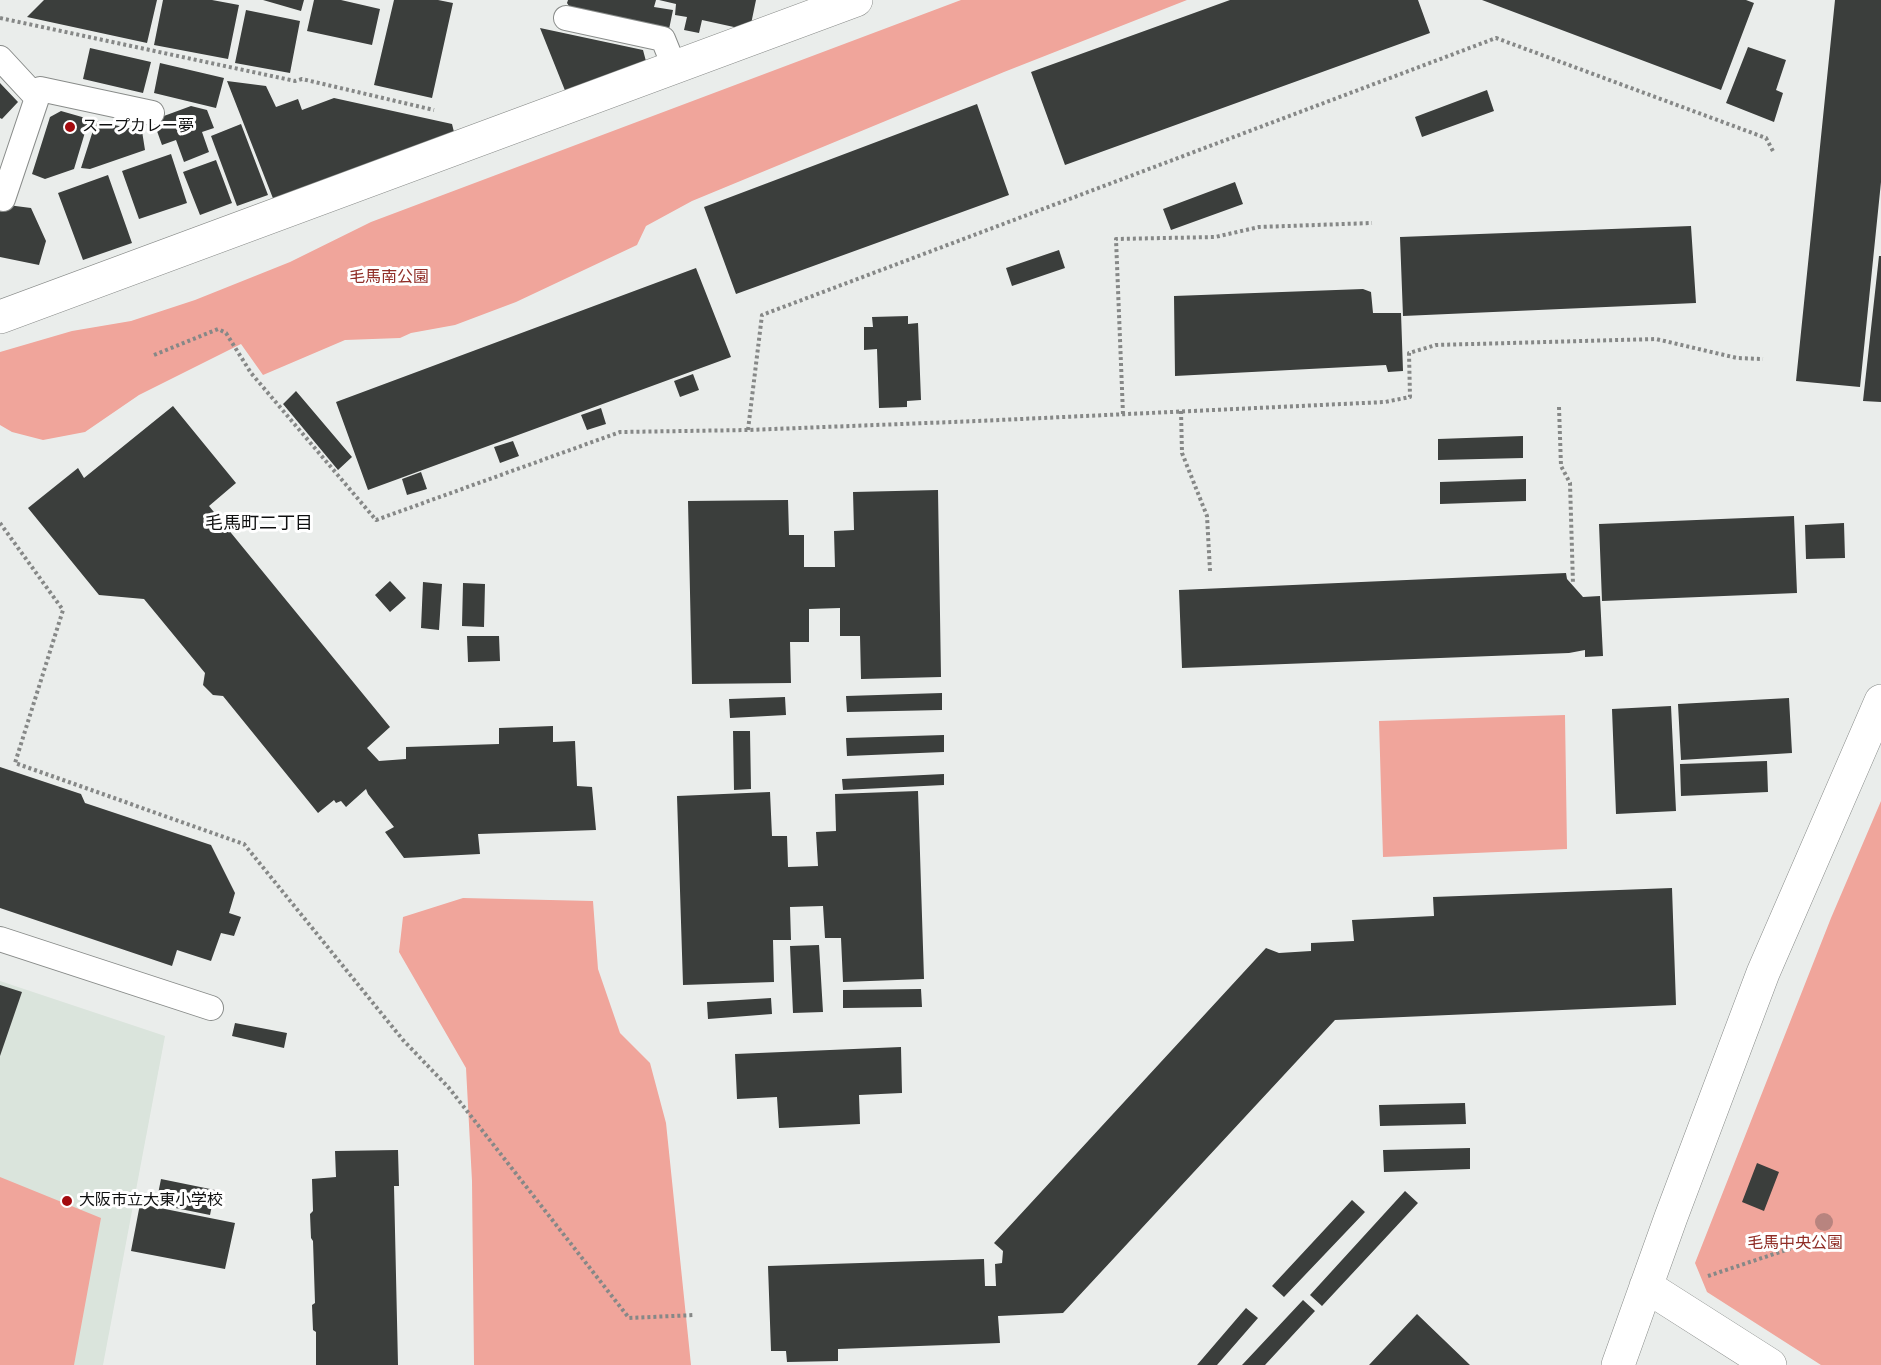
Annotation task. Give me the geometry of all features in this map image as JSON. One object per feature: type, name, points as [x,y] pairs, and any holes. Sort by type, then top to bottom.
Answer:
[{"type":"street","points":[[0,317],[856,0]]},
{"type":"street","points":[[1618,1365],[1763,973],[1881,701]]},
{"type":"street","points":[[1646,1286],[1770,1365]]},
{"type":"lane","points":[[566,18],[663,39],[674,66]]},
{"type":"lane","points":[[0,58],[37,98]]},
{"type":"lane","points":[[3,199],[40,89],[152,113]]},
{"type":"lane","points":[[0,939],[211,1008]]},
{"type":"path","points":[[0,18],[295,81],[302,79],[439,111]]},
{"type":"path","points":[[748,430],[762,315],[1496,38],[1766,138],[1774,153]]},
{"type":"path","points":[[1123,414],[1116,238],[1215,237],[1259,227],[1372,223]]},
{"type":"path","points":[[154,355],[218,329],[226,333],[251,373],[376,520],[620,432],[748,430],[1385,402],[1410,397],[1409,353],[1436,345],[1656,339],[1737,358],[1763,359]]},
{"type":"path","points":[[1559,407],[1561,466],[1570,483],[1573,584]]},
{"type":"path","points":[[1181,411],[1182,453],[1207,516],[1210,571]]},
{"type":"path","points":[[0,523],[63,610],[15,763],[244,844],[403,1040],[449,1088],[628,1318],[695,1315]]},
{"type":"path","points":[[1707,1276],[1795,1247]]},
{"type":"shaded area","name":"大阪市立大東小学校","points":[[0,981],[165,1036],[103,1365],[0,1365]]},
{"type":"green space","name":"毛馬南公園","points":[[961,0],[1187,0],[1004,72],[692,201],[646,226],[637,245],[516,302],[455,325],[411,333],[400,338],[345,340],[263,375],[241,344],[139,395],[85,432],[43,440],[12,432],[0,425],[0,352],[72,331],[131,321],[195,300],[290,262],[371,222]]},
{"type":"green space","points":[[1565,715],[1567,849],[1383,857],[1379,721]]},
{"type":"green space","name":"毛馬中央公園","points":[[1881,801],[1881,1365],[1821,1365],[1707,1292],[1695,1263],[1831,918]]},
{"type":"green space","points":[[463,898],[593,901],[598,969],[620,1033],[650,1063],[666,1123],[691,1365],[474,1365],[472,1181],[466,1068],[399,952],[403,917]]},
{"type":"green space","points":[[0,1177],[101,1218],[74,1365],[0,1365]]},
{"type":"building","points":[[44,0],[157,0],[147,43],[27,17]]},
{"type":"building","points":[[163,0],[212,0],[239,5],[228,59],[154,45]]},
{"type":"building","points":[[263,0],[304,0],[301,11]]},
{"type":"building","points":[[314,0],[341,0],[380,9],[372,45],[307,31]]},
{"type":"building","points":[[394,0],[438,0],[453,3],[432,98],[374,85]]},
{"type":"building","points":[[568,0],[656,0],[654,7],[673,10],[668,34],[575,15],[567,3]]},
{"type":"building","points":[[659,0],[756,0],[751,24],[743,29],[702,20],[699,33],[684,30],[687,17],[675,15],[676,4]]},
{"type":"building","points":[[1230,0],[1418,0],[1430,33],[1065,165],[1031,72]]},
{"type":"building","points":[[1482,0],[1746,0],[1754,3],[1721,90]]},
{"type":"building","points":[[1835,0],[1881,0],[1881,182],[1860,387],[1796,381]]},
{"type":"building","points":[[246,10],[300,21],[290,73],[235,63]]},
{"type":"building","points":[[540,28],[643,50],[647,65],[566,93]]},
{"type":"building","points":[[1748,47],[1786,60],[1776,90],[1783,93],[1774,122],[1726,103]]},
{"type":"building","points":[[90,48],[151,62],[143,93],[83,79]]},
{"type":"building","points":[[160,63],[224,78],[216,108],[154,93]]},
{"type":"building","points":[[227,81],[266,86],[276,107],[298,99],[302,110],[334,98],[452,124],[455,136],[274,201]]},
{"type":"building","points":[[0,83],[18,102],[2,119],[0,118]]},
{"type":"building","points":[[1487,90],[1494,111],[1422,137],[1415,117]]},
{"type":"building","points":[[977,104],[1009,195],[736,294],[704,207]]},
{"type":"building","points":[[191,106],[207,110],[214,128],[202,132],[209,152],[184,162],[176,140],[162,145],[153,120]]},
{"type":"building","points":[[61,111],[89,119],[74,169],[45,179],[32,174],[50,117]]},
{"type":"building","points":[[96,121],[142,131],[145,150],[90,169],[81,168]]},
{"type":"building","points":[[241,124],[268,195],[237,206],[211,136]]},
{"type":"building","points":[[171,154],[187,203],[139,219],[122,171]]},
{"type":"building","points":[[216,160],[232,203],[200,215],[183,172]]},
{"type":"building","points":[[108,175],[132,243],[83,260],[58,193]]},
{"type":"building","points":[[1235,182],[1243,204],[1171,230],[1163,209]]},
{"type":"building","points":[[0,204],[31,208],[46,241],[39,265],[0,257]]},
{"type":"building","points":[[1691,226],[1696,303],[1403,316],[1400,237]]},
{"type":"building","points":[[1059,250],[1065,268],[1012,286],[1006,268]]},
{"type":"building","points":[[1879,256],[1881,256],[1881,402],[1863,401]]},
{"type":"building","points":[[696,268],[731,357],[368,490],[336,402]]},
{"type":"building","points":[[1363,289],[1371,292],[1373,313],[1401,313],[1403,371],[1388,372],[1386,365],[1175,376],[1174,296]]},
{"type":"building","points":[[908,316],[908,324],[918,323],[921,400],[907,401],[907,407],[879,408],[877,349],[864,350],[864,327],[873,327],[872,317]]},
{"type":"building","points":[[693,374],[699,390],[680,397],[674,381]]},
{"type":"building","points":[[296,391],[352,457],[338,470],[283,404]]},
{"type":"building","points":[[173,406],[236,483],[209,506],[390,727],[367,748],[379,761],[406,759],[406,747],[499,744],[499,728],[553,726],[553,742],[575,741],[577,786],[592,787],[596,830],[478,834],[480,854],[404,858],[385,832],[394,827],[366,789],[346,807],[341,801],[336,803],[334,800],[318,813],[223,696],[213,695],[203,685],[205,673],[144,599],[99,595],[28,508],[78,468],[84,478]]},
{"type":"building","points":[[601,408],[606,424],[587,430],[581,415]]},
{"type":"building","points":[[1523,436],[1523,458],[1438,460],[1438,439]]},
{"type":"building","points":[[513,441],[519,456],[500,463],[494,447]]},
{"type":"building","points":[[421,472],[427,489],[407,495],[402,479]]},
{"type":"building","points":[[1526,479],[1526,501],[1440,504],[1440,482]]},
{"type":"building","points":[[938,490],[941,677],[861,679],[860,636],[840,636],[840,608],[809,609],[809,642],[790,642],[791,683],[692,684],[688,501],[788,500],[789,535],[804,535],[804,567],[835,567],[834,531],[854,530],[853,492]]},
{"type":"building","points":[[1794,516],[1797,593],[1602,601],[1599,524]]},
{"type":"building","points":[[1844,523],[1845,558],[1806,559],[1805,525]]},
{"type":"building","points":[[1566,573],[1567,579],[1583,597],[1600,596],[1603,656],[1585,657],[1585,650],[1569,653],[1182,668],[1179,590]]},
{"type":"building","points":[[390,581],[406,598],[390,612],[375,595]]},
{"type":"building","points":[[423,582],[442,584],[439,630],[421,628]]},
{"type":"building","points":[[463,583],[485,584],[484,627],[462,626]]},
{"type":"building","points":[[467,636],[499,636],[500,661],[468,662]]},
{"type":"building","points":[[942,693],[942,710],[847,712],[846,696]]},
{"type":"building","points":[[785,697],[786,715],[730,718],[729,699]]},
{"type":"building","points":[[1789,698],[1792,753],[1681,760],[1678,704]]},
{"type":"building","points":[[1671,706],[1676,811],[1616,814],[1612,709]]},
{"type":"building","points":[[733,731],[750,731],[751,789],[734,790]]},
{"type":"building","points":[[944,735],[944,752],[847,756],[846,738]]},
{"type":"building","points":[[1767,761],[1768,792],[1681,796],[1680,764]]},
{"type":"building","points":[[0,767],[81,794],[85,803],[211,845],[235,893],[229,913],[241,917],[234,936],[221,933],[211,961],[177,950],[172,966],[0,908]]},
{"type":"building","points":[[944,774],[944,785],[843,790],[842,779]]},
{"type":"building","points":[[918,791],[924,979],[843,982],[841,938],[825,938],[823,906],[790,907],[791,940],[773,940],[774,982],[683,985],[677,796],[770,792],[772,836],[787,836],[788,867],[818,866],[816,832],[836,831],[835,794]]},
{"type":"building","points":[[1672,888],[1676,1005],[1335,1020],[1063,1313],[998,1316],[1000,1343],[838,1349],[838,1361],[787,1362],[786,1351],[771,1351],[768,1266],[984,1259],[985,1286],[996,1286],[995,1264],[1002,1263],[1003,1251],[994,1243],[1266,948],[1279,953],[1311,951],[1311,943],[1354,941],[1352,920],[1434,916],[1433,897]]},
{"type":"building","points":[[819,945],[823,1012],[793,1013],[790,946]]},
{"type":"building","points":[[0,985],[22,992],[0,1056]]},
{"type":"building","points":[[921,989],[922,1007],[843,1008],[843,990]]},
{"type":"building","points":[[771,998],[772,1014],[708,1019],[707,1002]]},
{"type":"building","points":[[235,1023],[287,1033],[284,1048],[232,1036]]},
{"type":"building","points":[[901,1047],[902,1093],[859,1095],[860,1124],[779,1128],[777,1097],[737,1099],[735,1054]]},
{"type":"building","points":[[1465,1103],[1466,1124],[1380,1126],[1379,1105]]},
{"type":"building","points":[[1470,1148],[1470,1169],[1384,1172],[1383,1150]]},
{"type":"building","points":[[398,1150],[399,1186],[394,1186],[398,1365],[316,1365],[316,1332],[313,1330],[312,1305],[315,1303],[313,1241],[310,1214],[313,1211],[312,1179],[336,1177],[335,1151]]},
{"type":"building","points":[[1757,1163],[1779,1172],[1764,1211],[1742,1202]]},
{"type":"building","points":[[161,1179],[215,1190],[210,1215],[156,1204]]},
{"type":"building","points":[[1405,1191],[1418,1203],[1322,1306],[1310,1295]]},
{"type":"building","points":[[1352,1200],[1365,1212],[1284,1297],[1272,1286]]},
{"type":"building","points":[[140,1204],[235,1223],[225,1269],[131,1251]]},
{"type":"building","points":[[1303,1300],[1315,1311],[1265,1365],[1242,1365]]},
{"type":"building","points":[[1246,1308],[1258,1318],[1217,1365],[1197,1365]]},
{"type":"building","points":[[1417,1314],[1470,1365],[1369,1365]]},
{"type":"place","name":"スープカレー夢","points":[[70,127]]},
{"type":"place","name":"大阪市立大東小学校","points":[[67,1201]]},
{"type":"district","name":"毛馬町二丁目","points":[[259,524]]}]
